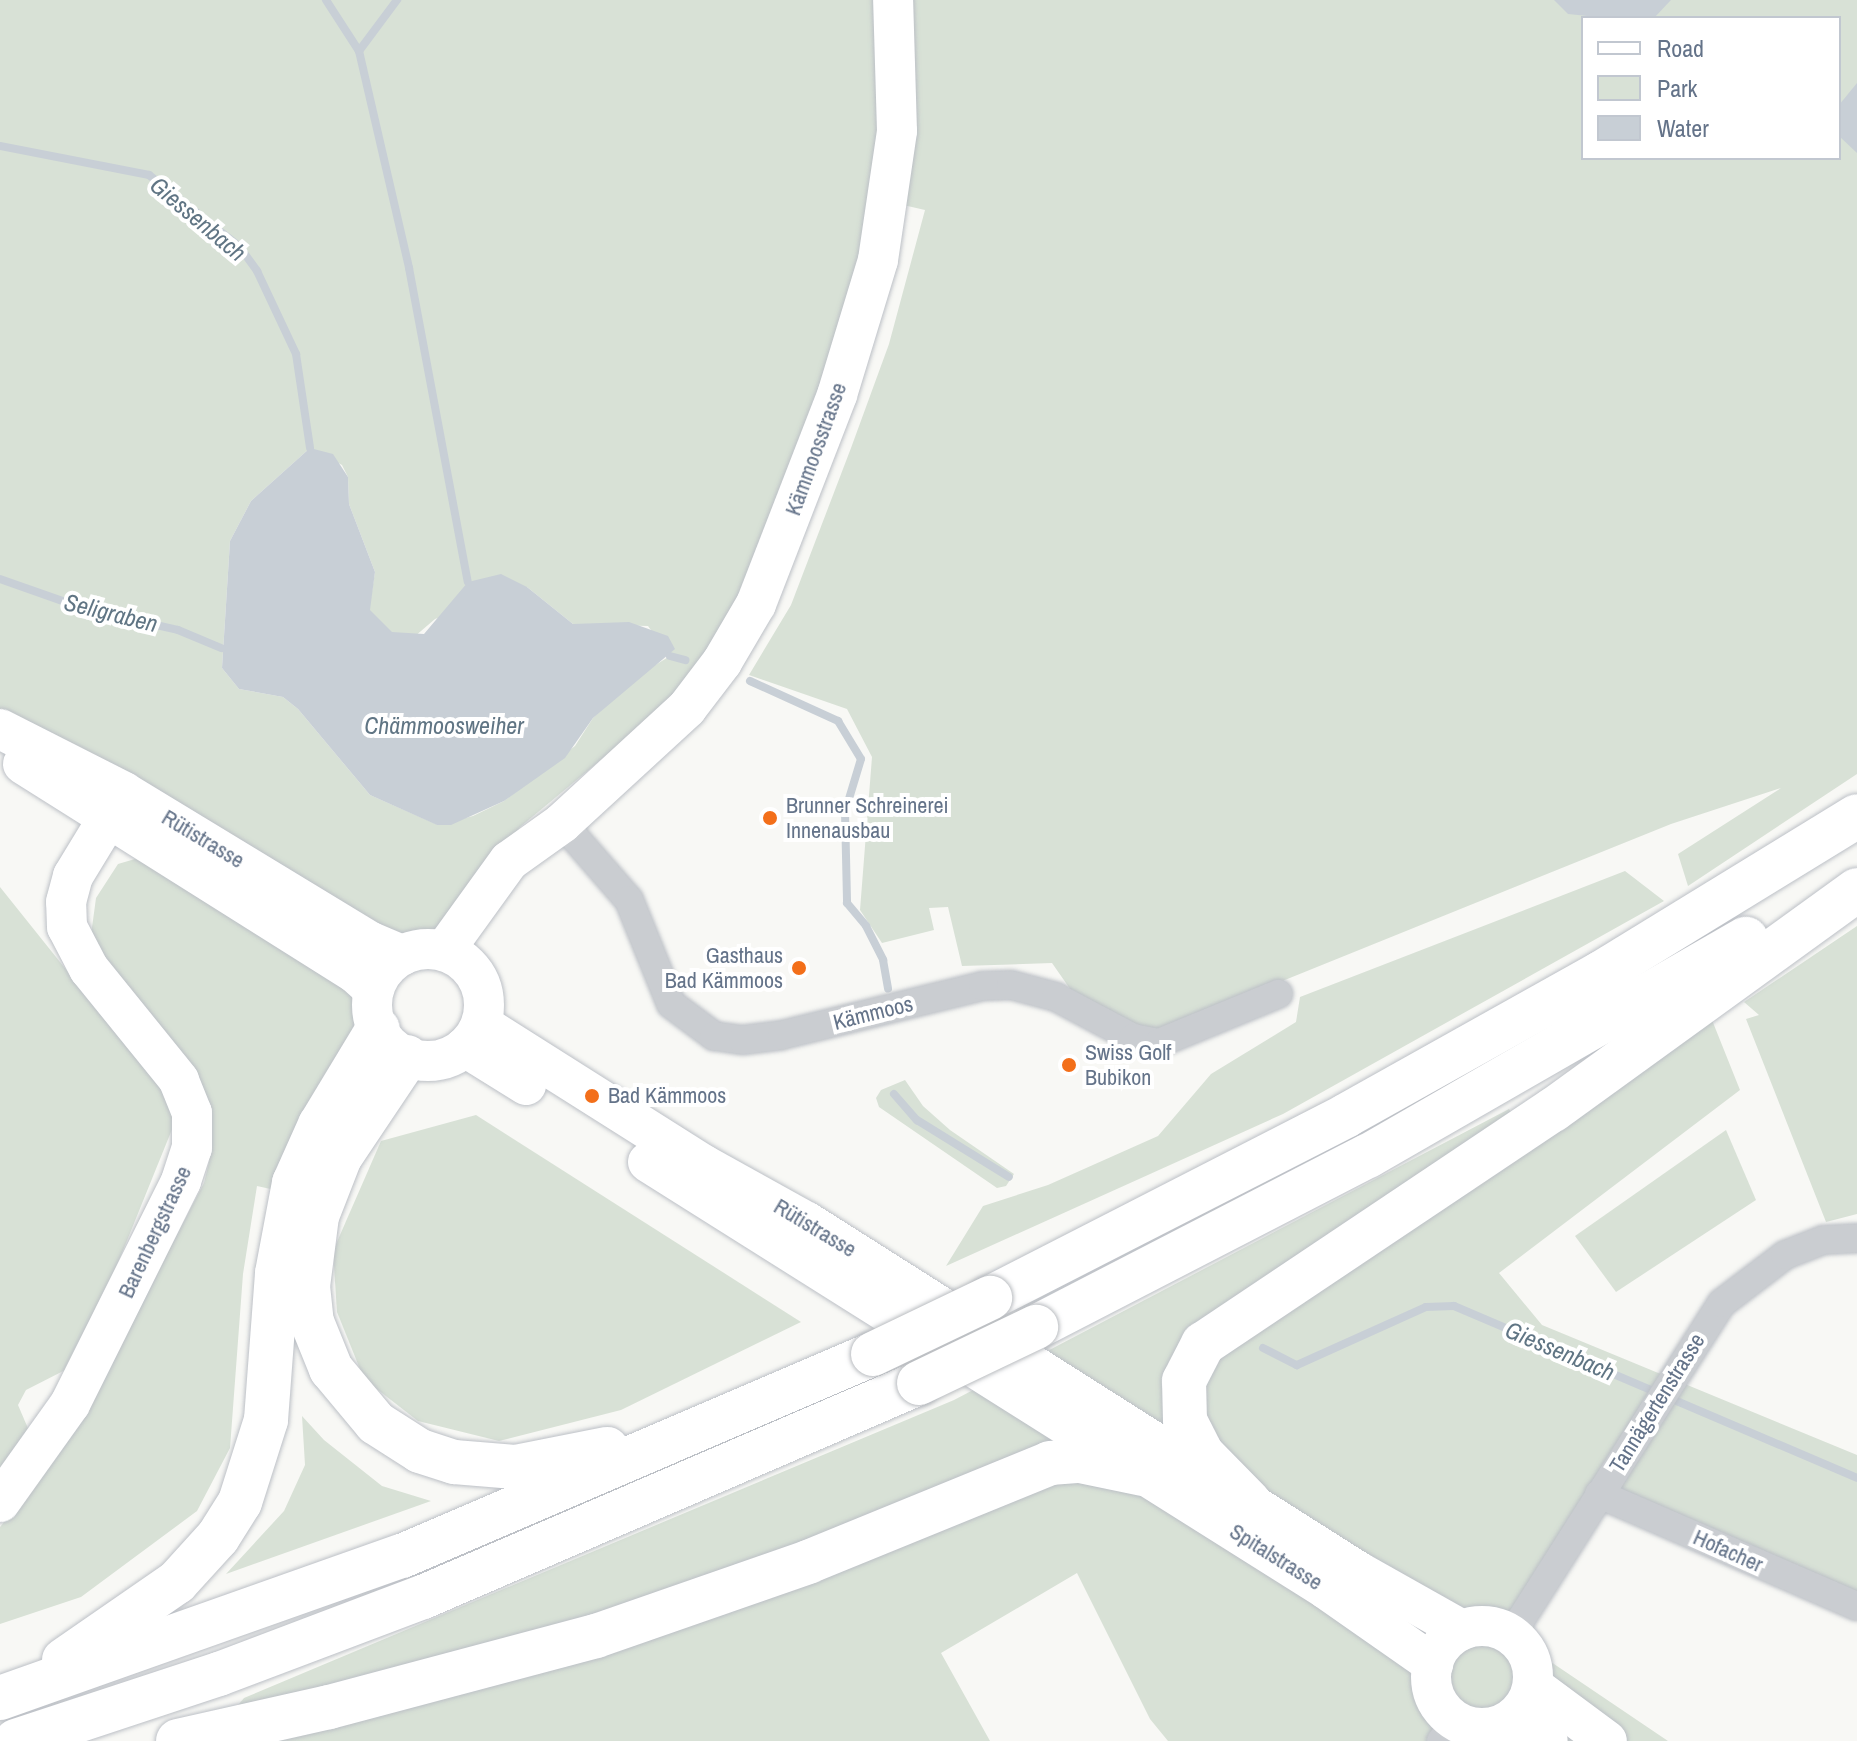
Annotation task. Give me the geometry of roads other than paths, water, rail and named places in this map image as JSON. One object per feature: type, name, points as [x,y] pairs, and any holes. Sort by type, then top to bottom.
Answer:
[{"type":"highway","points":[[0,1698],[388,1561],[873,1354],[990,1298],[1361,1107],[1601,973],[1857,816]]},
{"type":"highway","points":[[16,1741],[219,1674],[423,1597],[919,1383],[1036,1327],[1395,1141],[1624,1013],[1857,871]]},
{"type":"highway","points":[[1249,1502],[1202,1454],[1185,1421],[1184,1381],[1203,1344],[1553,1110],[1857,890]]},
{"type":"highway","points":[[387,1025],[312,1239],[307,1273],[312,1322],[331,1369],[350,1399],[388,1433],[420,1451],[492,1467],[570,1458],[745,1411]]},
{"type":"highway","points":[[0,1698],[164,1594],[230,1520],[255,1464],[266,1420],[277,1273],[294,1183],[320,1125],[387,1025]]},
{"type":"highway","points":[[178,1741],[329,1707],[596,1636],[793,1567],[1050,1463],[1135,1455]]},
{"type":"main road","name":"Kämmoosstrasse","points":[[457,959],[562,823],[707,684],[743,630],[782,543],[862,321],[890,202],[897,131],[893,0]]},
{"type":"main road","name":"Rütistrasse","points":[[0,729],[355,973],[387,1025]]},
{"type":"main road","name":"Rütistrasse","points":[[0,748],[371,942],[402,955]]},
{"type":"main road","name":"Barenbergstrasse","points":[[0,1502],[70,1404],[181,1181],[192,1148],[192,1113],[179,1080],[70,939],[68,889],[115,806]]},
{"type":"main road","points":[[402,955],[457,959],[484,994],[473,1036],[438,1060],[387,1025],[380,976],[402,955]]},
{"type":"main road","name":"Rütistrasse","points":[[473,1036],[1135,1455]]},
{"type":"main road","name":"Spitalstrasse","points":[[1135,1455],[1249,1502],[1424,1612],[1462,1630]]},
{"type":"main road","name":"Spitalstrasse","points":[[1135,1455],[1383,1626],[1433,1664]]},
{"type":"main road","points":[[1487,1627],[1511,1635],[1530,1658],[1533,1686],[1525,1706],[1509,1722],[1483,1729],[1450,1732],[1435,1698],[1433,1664],[1449,1638],[1462,1630],[1487,1627]]},
{"type":"main road","points":[[1533,1686],[1607,1741]]},
{"type":"main road","points":[[1509,1722],[1548,1741]]},
{"type":"street","name":"Kämmoos","points":[[562,823],[629,900],[671,1004],[714,1036],[743,1040],[782,1035],[983,986],[1011,985],[1056,997],[1133,1038],[1159,1043],[1278,994]]},
{"type":"street","name":"Tannägertenstrasse","points":[[1511,1635],[1722,1303],[1750,1277],[1804,1247],[1850,1238]]},
{"type":"street","name":"Hofacher","points":[[1599,1494],[1857,1606]]},
{"type":"water","points":[[1554,0],[1671,0],[1656,16],[1568,14]]},
{"type":"water","points":[[1857,83],[1857,153],[1841,138],[1841,103]]},
{"type":"water","name":"Chämmoosweiher","points":[[310,448],[333,454],[348,477],[349,504],[375,572],[370,610],[392,632],[424,634],[468,582],[501,574],[527,587],[573,624],[629,622],[668,636],[675,649],[593,718],[565,758],[504,801],[451,825],[437,825],[370,795],[298,709],[283,697],[239,689],[222,668],[230,541],[251,501]]},
{"type":"waterway","points":[[326,0],[359,51],[409,268],[468,582]]},
{"type":"waterway","points":[[359,51],[397,0]]},
{"type":"waterway","name":"Giessenbach","points":[[0,146],[149,175],[239,246],[257,271],[296,354],[310,448]]},
{"type":"waterway","name":"Seligraben","points":[[0,579],[85,609],[178,630],[221,648]]},
{"type":"waterway","name":"Giessenbach","points":[[670,656],[685,660]]},
{"type":"waterway","name":"Giessenbach","points":[[750,681],[838,721],[861,759],[845,812],[847,903],[866,926],[883,960],[888,989]]},
{"type":"waterway","name":"Giessenbach","points":[[894,1094],[917,1120],[1009,1177]]},
{"type":"waterway","name":"Giessenbach","points":[[1263,1348],[1297,1365],[1426,1307],[1454,1306],[1857,1478]]},
{"type":"place","name":"Brunner Schreinerei Innenausbau","points":[[770,818]]},
{"type":"place","name":"Gasthaus Bad Kämmoos","points":[[799,968]]},
{"type":"place","name":"Swiss Golf Bubikon","points":[[1069,1065]]},
{"type":"place","name":"Bad Kämmoos","points":[[592,1096]]}]
